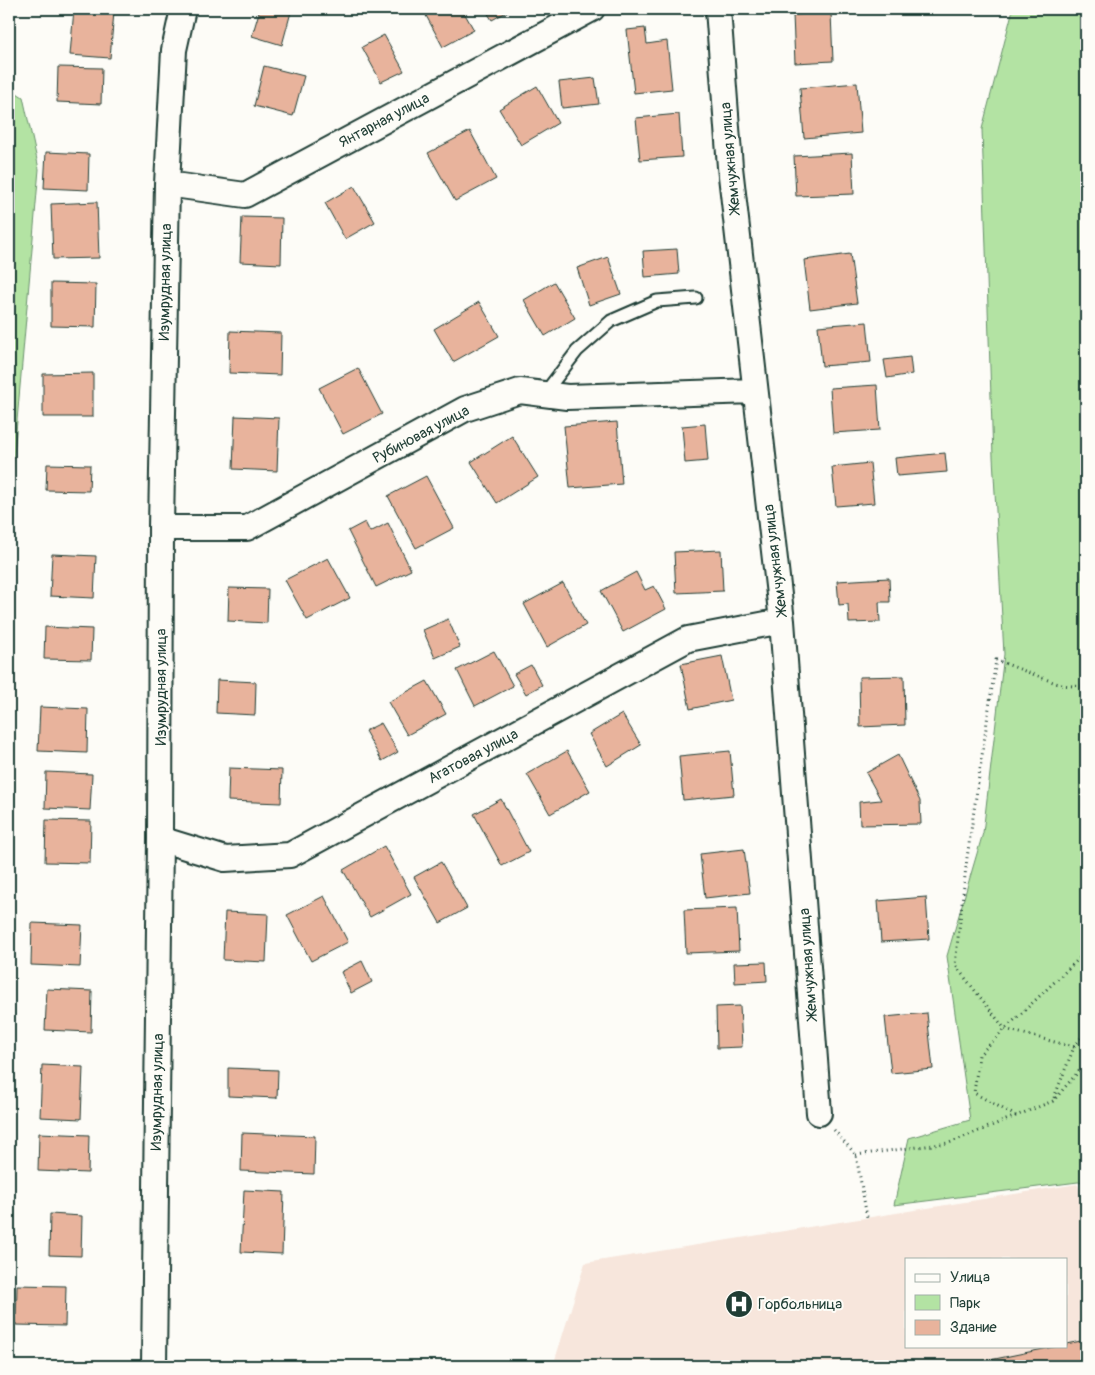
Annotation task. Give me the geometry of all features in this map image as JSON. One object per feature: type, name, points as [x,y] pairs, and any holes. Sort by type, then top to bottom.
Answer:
[{"type":"street","name":"Изумрудная улица","points":[[154,1366],[160,840],[161,528],[167,184],[174,50],[183,9]]},
{"type":"street","name":"Янтарная улица","points":[[167,184],[245,195],[592,9]]},
{"type":"street","name":"Жемчужная улица","points":[[718,9],[730,168],[782,621],[819,1113]]},
{"type":"street","name":"Рубиновая улица","points":[[161,528],[247,528],[465,409],[520,391],[567,397],[755,391]]},
{"type":"street","name":"Агатовая улица","points":[[160,840],[225,859],[290,855],[688,639],[782,621]]},
{"type":"lane","points":[[544,394],[577,351],[612,321],[657,301],[696,298]]},
{"type":"path","points":[[1074,1047],[1005,1029],[955,965],[967,858],[996,660],[1061,684],[1086,687]]},
{"type":"path","points":[[1017,1116],[974,1093],[979,1055],[1086,952]]},
{"type":"path","points":[[1052,1101],[1074,1047],[1086,1032]]},
{"type":"path","points":[[856,1155],[949,1143],[1017,1116],[1052,1101],[1086,1063]]},
{"type":"path","points":[[819,1113],[856,1155],[867,1218]]},
{"type":"shaded area","name":"Горбольница","points":[[1077,1184],[1086,1198],[1086,1366],[553,1366],[585,1263]]},
{"type":"green space","points":[[1013,9],[1086,9],[1086,1181],[894,1205],[909,1138],[970,1120],[947,956],[983,833],[1004,654],[993,457],[982,129]]},
{"type":"green space","points":[[9,88],[23,97],[39,169],[12,478],[9,492]]},
{"type":"building","points":[[74,9],[114,12],[110,58],[70,55]]},
{"type":"building","points":[[260,9],[281,9],[291,12],[282,45],[252,36]]},
{"type":"building","points":[[462,9],[474,30],[443,47],[423,10]]},
{"type":"building","points":[[485,9],[512,9],[492,20]]},
{"type":"building","points":[[831,13],[833,61],[795,63],[793,15]]},
{"type":"building","points":[[645,28],[647,44],[667,41],[672,89],[634,93],[627,30]]},
{"type":"building","points":[[384,35],[404,71],[381,82],[362,47]]},
{"type":"building","points":[[264,66],[304,76],[293,116],[254,106]]},
{"type":"building","points":[[58,67],[102,68],[101,104],[57,102]]},
{"type":"building","points":[[595,78],[599,104],[562,108],[559,82]]},
{"type":"building","points":[[857,83],[861,133],[804,138],[800,88]]},
{"type":"building","points":[[537,86],[558,123],[521,145],[499,109]]},
{"type":"building","points":[[679,114],[682,157],[640,160],[636,118]]},
{"type":"building","points":[[470,131],[496,179],[455,201],[428,153]]},
{"type":"building","points":[[46,152],[89,154],[88,190],[44,188]]},
{"type":"building","points":[[852,153],[854,194],[796,196],[794,156]]},
{"type":"building","points":[[354,186],[375,222],[345,239],[325,203]]},
{"type":"building","points":[[97,202],[99,258],[53,259],[51,204]]},
{"type":"building","points":[[242,217],[282,218],[281,264],[240,262]]},
{"type":"building","points":[[677,249],[679,274],[645,277],[643,251]]},
{"type":"building","points":[[850,254],[857,303],[810,309],[804,260]]},
{"type":"building","points":[[608,257],[621,294],[589,305],[577,268]]},
{"type":"building","points":[[554,282],[575,318],[545,336],[524,300]]},
{"type":"building","points":[[51,283],[96,284],[95,327],[51,326]]},
{"type":"building","points":[[479,302],[499,336],[453,362],[434,329]]},
{"type":"building","points":[[867,322],[871,362],[822,366],[818,326]]},
{"type":"building","points":[[230,331],[281,333],[280,375],[229,373]]},
{"type":"building","points":[[910,357],[912,374],[887,378],[884,360]]},
{"type":"building","points":[[358,368],[382,414],[343,434],[319,388]]},
{"type":"building","points":[[93,373],[93,417],[43,417],[43,374]]},
{"type":"building","points":[[877,385],[880,430],[833,433],[830,388]]},
{"type":"building","points":[[235,416],[279,418],[277,471],[233,469]]},
{"type":"building","points":[[617,422],[622,484],[570,488],[564,426]]},
{"type":"building","points":[[705,424],[708,461],[685,463],[682,426]]},
{"type":"building","points":[[512,436],[538,477],[497,503],[471,462]]},
{"type":"building","points":[[945,453],[947,472],[897,476],[895,458]]},
{"type":"building","points":[[870,463],[874,503],[836,506],[832,467]]},
{"type":"building","points":[[47,464],[90,465],[89,491],[46,490]]},
{"type":"building","points":[[426,476],[454,528],[416,548],[388,496]]},
{"type":"building","points":[[365,522],[370,532],[388,523],[411,570],[376,587],[348,531]]},
{"type":"building","points":[[721,550],[723,591],[676,593],[674,552]]},
{"type":"building","points":[[52,554],[96,556],[94,598],[50,596]]},
{"type":"building","points":[[328,558],[350,598],[307,620],[285,580]]},
{"type":"building","points":[[636,572],[645,590],[654,586],[666,609],[623,632],[601,591]]},
{"type":"building","points":[[889,578],[890,602],[879,602],[880,622],[849,623],[848,604],[839,605],[837,581]]},
{"type":"building","points":[[563,583],[586,625],[547,647],[524,604]]},
{"type":"building","points":[[229,588],[268,589],[267,623],[228,621]]},
{"type":"building","points":[[448,619],[460,647],[435,658],[423,630]]},
{"type":"building","points":[[45,627],[92,629],[91,660],[44,659]]},
{"type":"building","points":[[494,651],[513,686],[475,706],[457,670]]},
{"type":"building","points":[[722,656],[731,700],[690,709],[681,664]]},
{"type":"building","points":[[531,665],[542,685],[526,694],[514,674]]},
{"type":"building","points":[[904,676],[905,725],[860,727],[859,677]]},
{"type":"building","points":[[217,680],[256,682],[255,715],[216,713]]},
{"type":"building","points":[[427,681],[446,714],[407,735],[388,702]]},
{"type":"building","points":[[40,707],[88,709],[87,753],[38,751]]},
{"type":"building","points":[[622,714],[641,745],[607,766],[589,734]]},
{"type":"building","points":[[381,723],[398,752],[382,761],[365,731]]},
{"type":"building","points":[[567,751],[590,791],[550,814],[527,774]]},
{"type":"building","points":[[730,751],[734,795],[683,800],[679,756]]},
{"type":"building","points":[[898,755],[920,801],[921,824],[860,825],[859,802],[881,800],[866,773]]},
{"type":"building","points":[[229,768],[282,770],[281,803],[228,801]]},
{"type":"building","points":[[46,772],[92,774],[90,810],[45,808]]},
{"type":"building","points":[[501,799],[529,852],[502,866],[474,814]]},
{"type":"building","points":[[46,820],[91,821],[90,863],[45,862]]},
{"type":"building","points":[[384,846],[411,894],[370,917],[343,870]]},
{"type":"building","points":[[744,849],[750,893],[705,898],[700,854]]},
{"type":"building","points":[[441,862],[467,908],[440,923],[414,877]]},
{"type":"building","points":[[324,896],[348,942],[311,961],[287,915]]},
{"type":"building","points":[[926,897],[929,939],[881,942],[878,901]]},
{"type":"building","points":[[737,908],[739,951],[686,953],[684,910]]},
{"type":"building","points":[[225,912],[268,914],[266,962],[223,960]]},
{"type":"building","points":[[32,923],[82,925],[80,967],[31,965]]},
{"type":"building","points":[[362,961],[372,982],[351,993],[341,972]]},
{"type":"building","points":[[766,962],[767,981],[735,983],[734,963]]},
{"type":"building","points":[[47,989],[92,991],[91,1032],[45,1030]]},
{"type":"building","points":[[740,1006],[742,1047],[717,1048],[716,1007]]},
{"type":"building","points":[[927,1013],[933,1069],[891,1073],[885,1017]]},
{"type":"building","points":[[42,1065],[83,1067],[81,1119],[40,1117]]},
{"type":"building","points":[[228,1068],[278,1070],[277,1098],[228,1096]]},
{"type":"building","points":[[39,1133],[89,1135],[88,1173],[38,1171]]},
{"type":"building","points":[[242,1133],[315,1136],[314,1174],[241,1171]]},
{"type":"building","points":[[244,1190],[284,1192],[282,1254],[241,1252]]},
{"type":"building","points":[[50,1214],[82,1216],[81,1256],[49,1255]]},
{"type":"building","points":[[17,1285],[66,1286],[65,1326],[16,1325]]},
{"type":"building","points":[[1086,1340],[1086,1366],[961,1366],[1048,1348],[1068,1348],[1068,1344]]},
{"type":"building","points":[[57,1363],[85,1364],[85,1366],[57,1366]]},
{"type":"place","name":"Горбольница","points":[[739,1304]]}]
